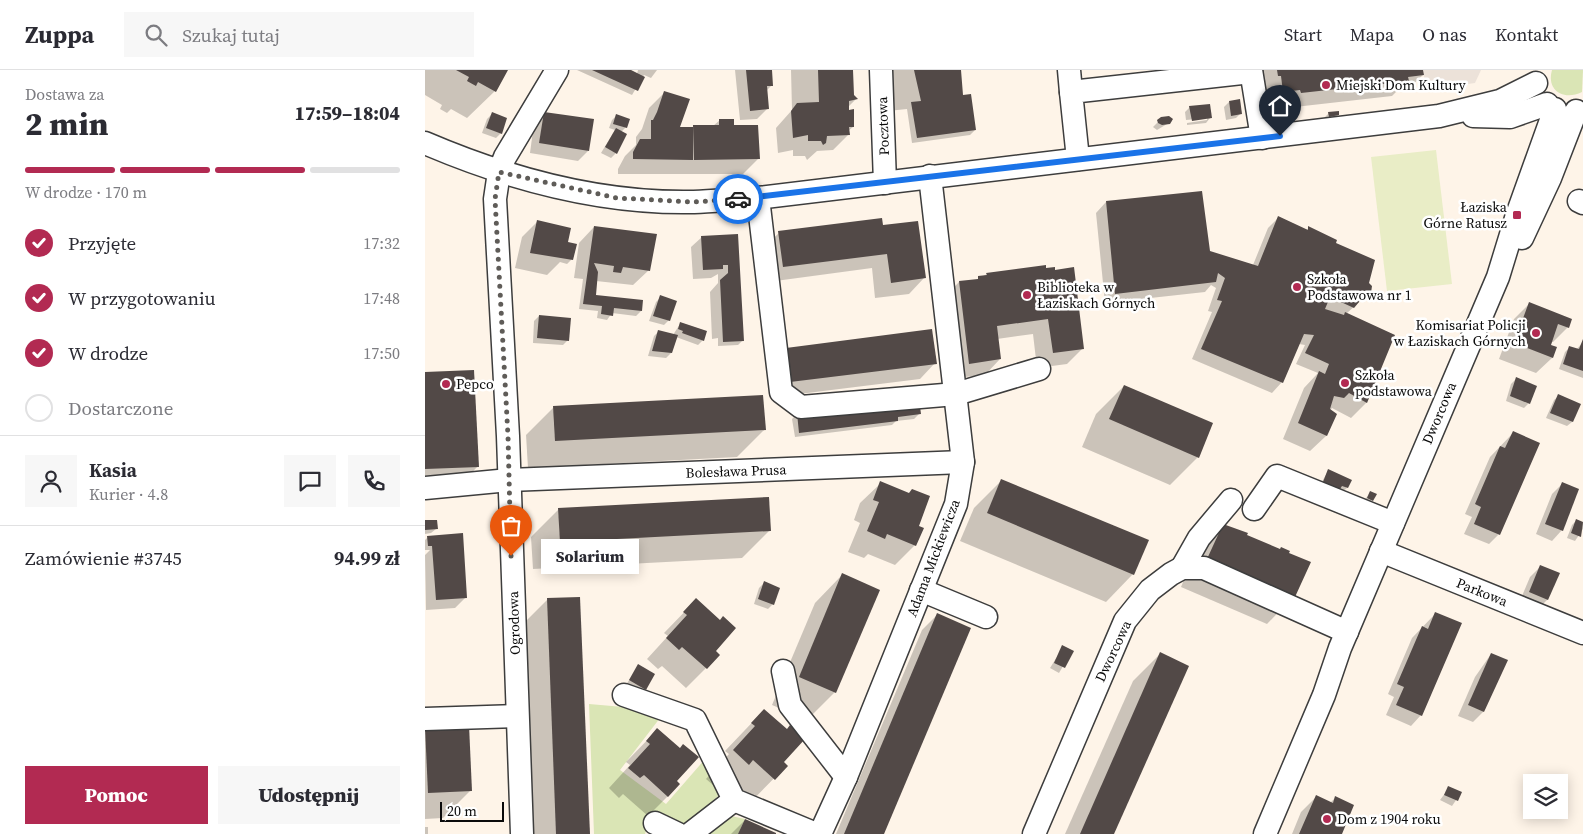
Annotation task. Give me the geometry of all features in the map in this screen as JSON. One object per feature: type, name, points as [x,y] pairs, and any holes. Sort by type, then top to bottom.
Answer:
[{"type":"street","name":"Ogrodowa","points":[[522,834],[509,480],[495,199],[499,172],[505,157],[557,70]]},
{"type":"street","name":"Pocztowa","points":[[881,70],[885,183]]},
{"type":"street","points":[[1069,70],[1078,160]]},
{"type":"street","points":[[1071,92],[1251,71],[1262,138]]},
{"type":"street","points":[[425,143],[499,172],[617,198],[693,202],[758,198],[1439,116],[1500,101],[1537,77],[1539,95],[1565,108]]},
{"type":"street","points":[[1439,116],[1509,117],[1565,108]]},
{"type":"street","name":"Dworcowa","points":[[1265,834],[1347,632],[1498,277],[1539,151],[1565,108]]},
{"type":"street","name":"Dworcowa","points":[[1498,277],[1521,242],[1548,183],[1565,108]]},
{"type":"street","points":[[1509,117],[1523,125],[1533,137],[1539,151]]},
{"type":"street","name":"Adama Mickiewicza","points":[[818,834],[846,777],[956,504],[963,462],[930,176]]},
{"type":"street","points":[[758,198],[781,392],[801,407],[955,394],[1039,369]]},
{"type":"street","name":"Bolesława Prusa","points":[[425,488],[509,480],[963,462]]},
{"type":"street","points":[[1254,509],[1277,476],[1393,523]]},
{"type":"street","points":[[1231,500],[1199,538],[1182,568],[1204,568],[1347,632]]},
{"type":"street","name":"Parkowa","points":[[1381,551],[1583,634]]},
{"type":"street","name":"Dworcowa","points":[[1034,834],[1125,621],[1150,590],[1182,568]]},
{"type":"street","points":[[921,590],[986,617]]},
{"type":"street","points":[[783,671],[790,705],[846,777]]},
{"type":"street","points":[[624,695],[695,720],[734,800],[818,834]]},
{"type":"street","points":[[425,719],[517,716]]},
{"type":"street","points":[[690,834],[734,800]]},
{"type":"street","points":[[655,822],[678,834]]},
{"type":"green space","points":[[1552,70],[1583,70],[1582,92],[1563,95],[1558,92],[1552,84]]},
{"type":"green space","points":[[1436,150],[1452,284],[1387,291],[1371,157]]},
{"type":"green space","points":[[589,704],[635,708],[660,718],[620,770],[666,804],[706,758],[719,795],[687,827],[652,812],[645,834],[594,834]]},
{"type":"green space","points":[[731,816],[745,819],[738,834],[707,834]]},
{"type":"shaded area","points":[[1423,70],[1481,70],[1475,83],[1426,90]]},
{"type":"building","points":[[456,70],[508,70],[496,92],[478,82],[476,86],[467,81],[469,77]]},
{"type":"building","points":[[592,70],[631,70],[645,77],[638,91]]},
{"type":"building","points":[[746,70],[772,70],[773,86],[767,86],[769,109],[750,111]]},
{"type":"building","points":[[818,70],[853,70],[854,95],[858,99],[849,101],[849,110],[854,109],[854,127],[849,127],[850,135],[827,136],[826,143],[823,145],[821,141],[808,141],[808,135],[793,138],[791,111],[797,103],[819,102]]},
{"type":"building","points":[[914,70],[961,70],[963,95],[971,94],[976,130],[917,138],[911,102],[921,101]]},
{"type":"building","name":"Miejski Dom Kultury","points":[[1277,70],[1423,70],[1424,75],[1408,77],[1409,81],[1301,93],[1300,90],[1283,92],[1281,76],[1278,76]]},
{"type":"building","points":[[664,91],[690,99],[680,127],[693,127],[693,160],[633,159],[633,152],[640,139],[651,139],[651,120],[653,120],[657,112]]},
{"type":"building","points":[[1240,99],[1242,114],[1231,116],[1229,101]]},
{"type":"building","points":[[1210,104],[1212,118],[1192,121],[1189,106]]},
{"type":"building","points":[[1339,111],[1339,115],[1329,117],[1328,112]]},
{"type":"building","points":[[492,112],[507,118],[502,134],[486,128]]},
{"type":"building","points":[[544,112],[594,119],[589,151],[539,143]]},
{"type":"building","points":[[616,114],[630,119],[627,128],[613,124]]},
{"type":"building","points":[[1169,116],[1173,119],[1170,124],[1162,125],[1158,123],[1157,120],[1161,117]]},
{"type":"building","points":[[719,119],[734,119],[734,125],[758,125],[760,159],[694,160],[693,125],[719,125]]},
{"type":"building","points":[[616,128],[627,134],[617,154],[605,147]]},
{"type":"building","name":"Szkoła Podstawowa nr 1","points":[[1202,191],[1210,251],[1258,266],[1278,216],[1308,230],[1308,226],[1337,240],[1336,243],[1375,260],[1369,283],[1372,286],[1371,293],[1364,296],[1354,308],[1330,297],[1325,309],[1344,315],[1345,312],[1395,335],[1367,403],[1349,393],[1344,398],[1334,396],[1330,409],[1337,414],[1327,436],[1298,423],[1319,371],[1325,374],[1329,364],[1305,353],[1314,335],[1304,334],[1283,383],[1201,349],[1222,301],[1217,300],[1225,278],[1218,273],[1216,282],[1115,294],[1106,201]]},
{"type":"building","points":[[882,218],[883,225],[918,221],[926,278],[891,283],[887,254],[783,267],[778,231]]},
{"type":"building","points":[[537,220],[571,228],[568,242],[577,244],[573,260],[530,253]]},
{"type":"building","points":[[594,226],[657,234],[650,271],[623,267],[621,273],[613,272],[614,266],[594,263],[598,272],[596,295],[643,300],[642,311],[614,308],[613,316],[601,314],[602,306],[583,304]]},
{"type":"building","points":[[738,234],[744,341],[723,342],[720,280],[728,273],[728,265],[723,265],[723,269],[703,270],[701,236]]},
{"type":"building","points":[[1046,265],[1046,268],[1055,267],[1055,270],[1074,267],[1084,349],[1053,353],[1048,319],[997,326],[1001,359],[969,364],[959,281],[978,279],[978,276],[987,275],[986,273]]},
{"type":"building","points":[[660,295],[677,301],[670,321],[653,316]]},
{"type":"building","name":"Komisariat Policji w Łaziskach Górnych","points":[[1529,302],[1572,319],[1569,328],[1558,324],[1551,345],[1557,347],[1553,358],[1514,343]]},
{"type":"building","points":[[539,315],[571,318],[569,341],[537,338]]},
{"type":"building","points":[[680,322],[707,331],[704,341],[682,333],[683,331],[678,329]]},
{"type":"building","points":[[932,329],[937,364],[790,382],[786,348]]},
{"type":"building","points":[[658,330],[678,335],[672,353],[652,351]]},
{"type":"building","points":[[1583,339],[1583,371],[1563,364],[1569,346],[1579,349]]},
{"type":"building","points":[[474,370],[479,467],[425,469],[425,372]]},
{"type":"building","points":[[1516,377],[1537,386],[1530,404],[1510,396]]},
{"type":"building","points":[[1124,385],[1213,423],[1199,458],[1109,419]]},
{"type":"building","points":[[1558,394],[1581,404],[1573,422],[1550,413]]},
{"type":"building","points":[[763,395],[766,430],[555,441],[553,406]]},
{"type":"building","points":[[919,399],[921,414],[898,417],[898,421],[799,433],[797,413]]},
{"type":"building","points":[[1513,431],[1540,443],[1500,535],[1474,524],[1481,507],[1475,504],[1500,446],[1505,448]]},
{"type":"building","points":[[1328,469],[1352,480],[1348,488],[1342,486],[1340,489],[1323,482]]},
{"type":"building","points":[[1001,479],[1149,540],[1134,575],[987,513]]},
{"type":"building","points":[[880,481],[909,493],[912,489],[930,496],[919,526],[924,528],[916,546],[887,534],[885,539],[867,531],[879,502],[873,500]]},
{"type":"building","points":[[1562,482],[1579,489],[1563,531],[1545,524]]},
{"type":"building","points":[[1370,491],[1377,494],[1373,501],[1367,498]]},
{"type":"building","points":[[769,497],[771,531],[560,542],[558,508]]},
{"type":"building","points":[[1576,519],[1583,522],[1581,537],[1571,533]]},
{"type":"building","points":[[425,520],[437,520],[438,529],[425,530]]},
{"type":"building","points":[[1223,524],[1248,533],[1247,535],[1280,549],[1281,547],[1290,551],[1289,553],[1311,562],[1295,597],[1207,559]]},
{"type":"building","points":[[463,533],[467,598],[436,600],[432,546],[428,546],[427,536]]},
{"type":"building","points":[[1540,565],[1560,573],[1548,600],[1529,592]]},
{"type":"building","points":[[842,573],[880,590],[836,693],[799,677]]},
{"type":"building","points":[[764,581],[780,588],[774,605],[758,599]]},
{"type":"building","points":[[580,597],[590,834],[556,834],[547,598]]},
{"type":"building","points":[[696,598],[720,620],[723,616],[736,628],[716,651],[720,655],[707,669],[682,647],[679,650],[666,638],[687,615],[683,612]]},
{"type":"building","points":[[1435,612],[1462,623],[1422,716],[1396,705],[1404,687],[1397,684],[1422,626],[1428,629]]},
{"type":"building","points":[[937,613],[971,628],[884,834],[844,834]]},
{"type":"building","points":[[1062,645],[1074,651],[1065,668],[1054,663]]},
{"type":"building","points":[[1160,652],[1189,666],[1114,834],[1080,834]]},
{"type":"building","points":[[1491,653],[1508,660],[1484,712],[1468,705]]},
{"type":"building","points":[[638,664],[655,674],[646,690],[629,680]]},
{"type":"building","points":[[764,709],[787,729],[790,725],[805,739],[784,762],[788,766],[775,780],[753,760],[749,765],[733,750],[755,726],[751,723]]},
{"type":"building","points":[[469,725],[472,791],[428,793],[425,727]]},
{"type":"building","points":[[657,728],[680,748],[683,744],[699,757],[677,781],[680,784],[668,797],[644,775],[640,778],[628,768],[650,744],[646,741]]},
{"type":"building","points":[[1448,786],[1462,792],[1458,801],[1444,795]]},
{"type":"building","name":"Dom z 1904 roku","points":[[1316,795],[1333,803],[1335,796],[1354,805],[1342,834],[1299,834]]},
{"type":"building","points":[[745,819],[776,833],[776,834],[738,834]]},
{"type":"way so far","points":[[511,556],[508,436],[495,199],[499,172],[543,184],[617,198],[693,202],[738,199]]},
{"type":"place","name":"Miejski Dom Kultury","points":[[1326,85]]},
{"type":"place","name":"Łaziska Górne Ratusz","points":[[1517,215]]},
{"type":"place","name":"Szkoła Podstawowa nr 1","points":[[1297,287]]},
{"type":"place","name":"Biblioteka w Łaziskach Górnych","points":[[1027,295]]},
{"type":"place","name":"Komisariat Policji w Łaziskach Górnych","points":[[1536,333]]},
{"type":"place","name":"Szkoła podstawowa","points":[[1345,383]]},
{"type":"place","name":"Pepco","points":[[446,384]]},
{"type":"place","name":"Solarium","points":[[511,556]]},
{"type":"place","name":"Dom z 1904 roku","points":[[1327,819]]},
{"type":"route","points":[[738,199],[867,185],[1050,161],[1078,160],[1280,136]]}]
